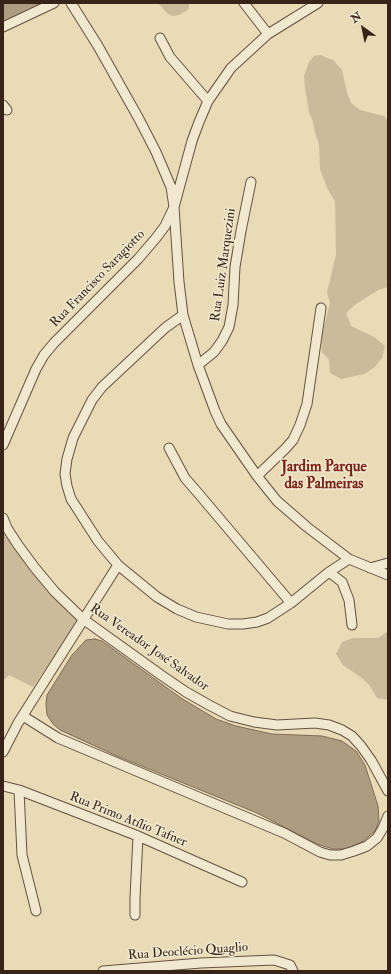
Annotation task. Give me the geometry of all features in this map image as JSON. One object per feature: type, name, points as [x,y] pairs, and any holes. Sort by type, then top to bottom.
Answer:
[{"type":"street","points":[[3,28],[54,3]]},
{"type":"street","points":[[70,3],[98,46],[139,120],[156,152],[170,187],[174,207],[179,282],[184,315],[198,365],[215,412],[221,424],[256,476],[282,505],[313,532],[349,559],[388,575]]},
{"type":"street","points":[[244,3],[268,34]]},
{"type":"street","points":[[174,207],[192,141],[199,122],[208,101],[231,68],[268,34],[318,3]]},
{"type":"street","points":[[160,38],[170,56],[208,101]]},
{"type":"street","name":"Rua Luiz Marquezini","points":[[198,365],[214,352],[222,341],[229,327],[233,305],[235,267],[251,182]]},
{"type":"street","name":"Rua Francisco Saragiotto","points":[[3,445],[36,369],[44,355],[54,343],[138,259],[165,226],[174,207]]},
{"type":"street","points":[[256,476],[289,445],[300,425],[307,404],[321,308]]},
{"type":"street","points":[[184,315],[165,328],[102,387],[92,400],[73,438],[67,459],[65,474],[67,486],[72,499],[98,540],[118,565],[158,597],[177,609],[196,617],[228,624],[258,622],[268,618],[291,603],[329,572],[349,559]]},
{"type":"street","points":[[169,448],[185,478],[291,603]]},
{"type":"street","name":"Rua Vereador José Salvador","points":[[3,518],[7,528],[35,568],[83,619],[186,692],[209,706],[230,716],[254,722],[277,725],[314,723],[329,725],[342,730],[352,736],[361,746],[371,760],[388,791]]},
{"type":"street","points":[[370,568],[388,563]]},
{"type":"street","points":[[3,752],[23,716],[118,565]]},
{"type":"street","points":[[329,572],[342,582],[348,600],[352,625]]},
{"type":"street","points":[[23,716],[58,738],[276,830],[320,852],[330,855],[341,855],[367,846],[377,838],[388,816]]},
{"type":"street","name":"Rua Primo Atílio Tafner","points":[[3,786],[19,790],[138,836],[242,882]]},
{"type":"street","points":[[19,790],[22,855],[36,911]]},
{"type":"street","points":[[135,915],[138,836]]},
{"type":"street","name":"Rua Deoclécio Quaglio","points":[[103,971],[135,970],[201,963],[274,960],[290,965],[293,971]]},
{"type":"shaded area","points":[[3,3],[41,3],[3,23]]},
{"type":"shaded area","points":[[158,3],[189,3],[189,9],[179,15],[173,16],[168,14]]},
{"type":"shaded area","points":[[320,55],[333,60],[342,70],[347,93],[351,103],[360,110],[384,116],[388,120],[388,287],[378,290],[356,304],[346,313],[351,326],[374,337],[385,346],[382,358],[375,367],[364,374],[341,379],[330,373],[329,360],[322,352],[321,339],[330,303],[327,292],[336,255],[335,201],[328,190],[320,169],[319,144],[309,112],[304,76],[309,62],[314,56]]},
{"type":"shaded area","points":[[3,527],[74,615],[77,623],[33,687],[9,675],[5,679],[3,678]]},
{"type":"shaded area","points":[[388,631],[388,700],[377,698],[370,686],[362,678],[343,665],[336,654],[342,642],[353,638],[378,638]]},
{"type":"shaded area","points":[[95,639],[102,641],[181,698],[216,719],[236,726],[272,734],[322,736],[342,741],[356,751],[365,765],[378,806],[379,821],[375,831],[362,842],[346,849],[333,849],[317,844],[257,813],[117,756],[60,730],[53,724],[47,715],[47,695],[72,655],[86,640]]},
{"type":"district","name":"Jardim Parque das Palmeiras","points":[[324,476]]}]
